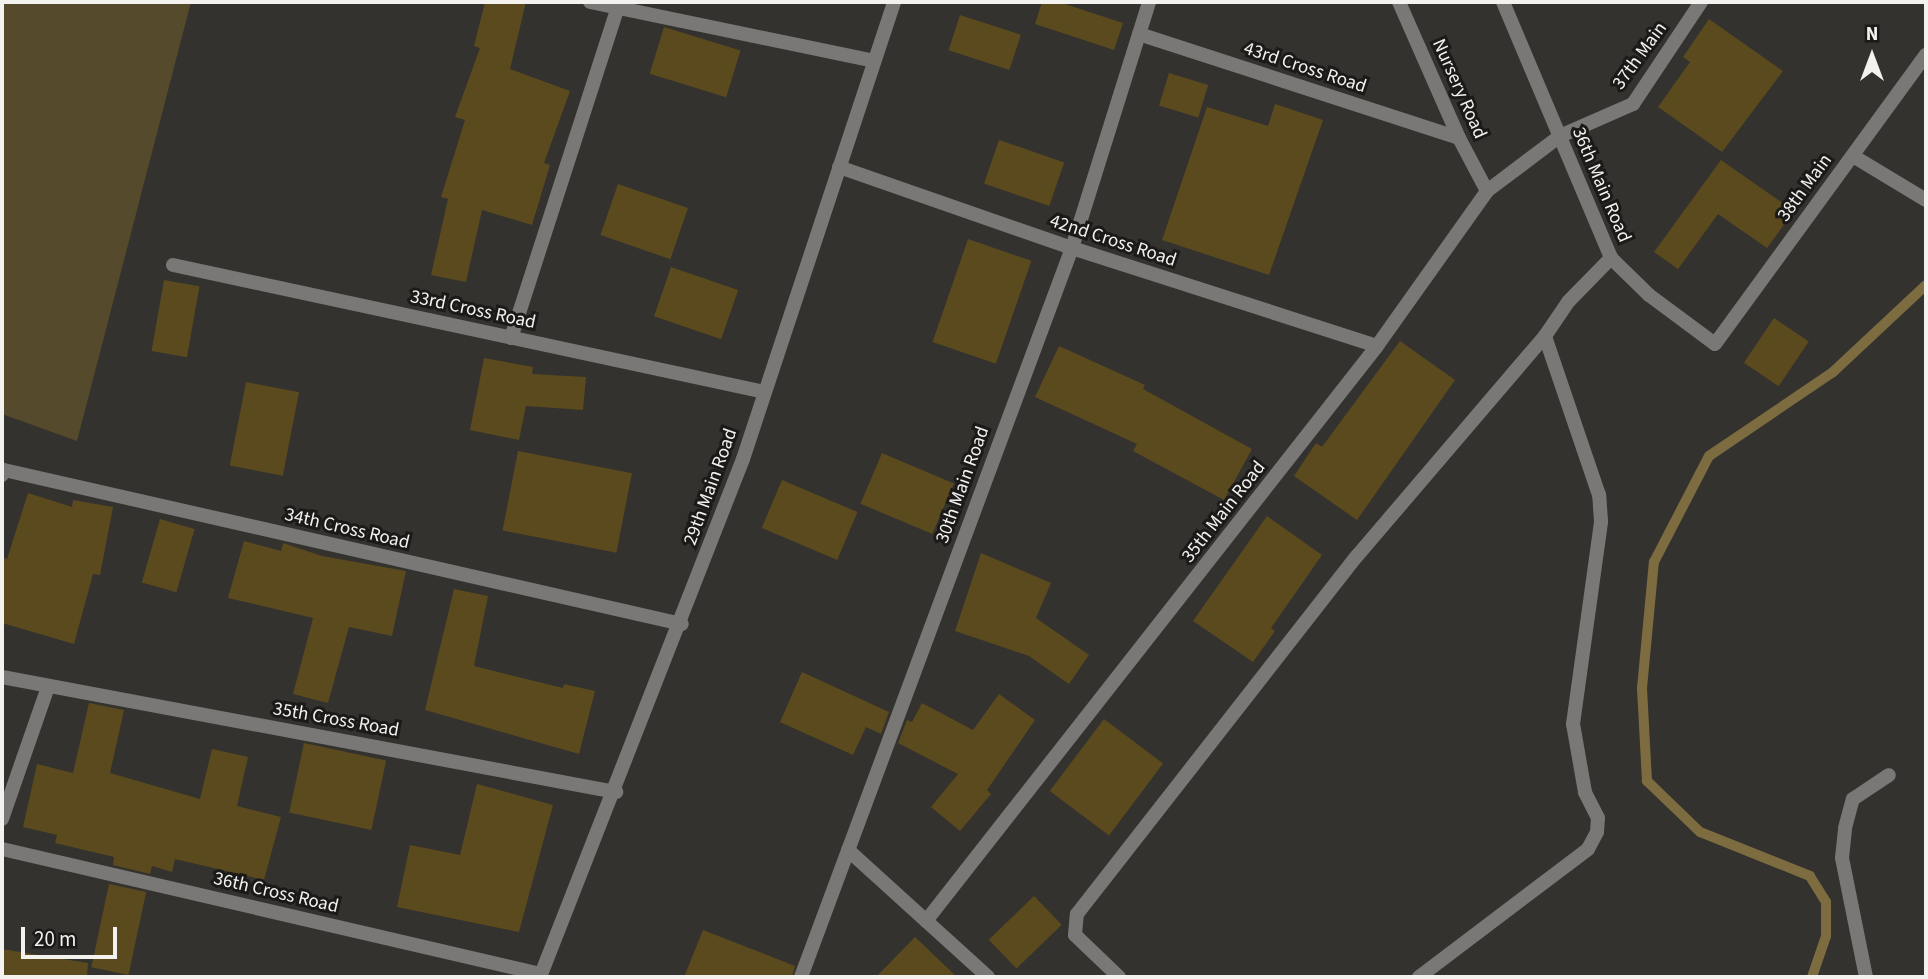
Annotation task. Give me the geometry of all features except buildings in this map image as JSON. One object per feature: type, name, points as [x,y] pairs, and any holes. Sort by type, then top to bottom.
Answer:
[{"type":"street","points":[[590,2],[874,61]]},
{"type":"street","name":"29th Main Road","points":[[541,976],[681,624],[765,392],[894,2]]},
{"type":"street","name":"30th Main Road","points":[[801,977],[1072,248],[1149,2]]},
{"type":"street","name":"Nursery Road","points":[[1399,2],[1459,138],[1487,191]]},
{"type":"street","name":"36th Main Road","points":[[1503,2],[1611,258],[1650,295],[1715,344]]},
{"type":"street","name":"37th Main","points":[[1560,136],[1633,104],[1701,2]]},
{"type":"street","points":[[511,338],[618,7]]},
{"type":"street","name":"43rd Cross Road","points":[[1139,34],[1459,138]]},
{"type":"street","name":"38th Main","points":[[1715,344],[1926,55]]},
{"type":"street","name":"35th Main Road","points":[[926,921],[1377,346],[1487,191],[1560,136]]},
{"type":"street","points":[[1853,156],[1926,200]]},
{"type":"street","name":"42nd Cross Road","points":[[839,167],[1072,248],[1377,346]]},
{"type":"street","points":[[1119,977],[1075,935],[1077,914],[1357,556],[1545,336],[1568,302],[1611,258]]},
{"type":"street","name":"33rd Cross Road","points":[[173,265],[765,392]]},
{"type":"street","points":[[1419,977],[1588,849],[1597,832],[1598,818],[1585,792],[1573,724],[1600,508],[1593,474],[1545,336]]},
{"type":"street","name":"34th Cross Road","points":[[3,473],[681,624]]},
{"type":"street","name":"35th Cross Road","points":[[2,677],[616,792]]},
{"type":"street","points":[[2,819],[48,687]]},
{"type":"street","points":[[1866,977],[1842,858],[1844,828],[1853,799],[1889,775]]},
{"type":"street","name":"36th Cross Road","points":[[2,849],[541,976]]},
{"type":"street","points":[[848,850],[988,977]]},
{"type":"shaded area","points":[[2,2],[191,2],[77,441],[2,414]]},
{"type":"waterway","points":[[1812,977],[1826,936],[1826,902],[1810,876],[1700,832],[1647,781],[1642,688],[1654,562],[1709,456],[1833,372],[1926,285]]}]
